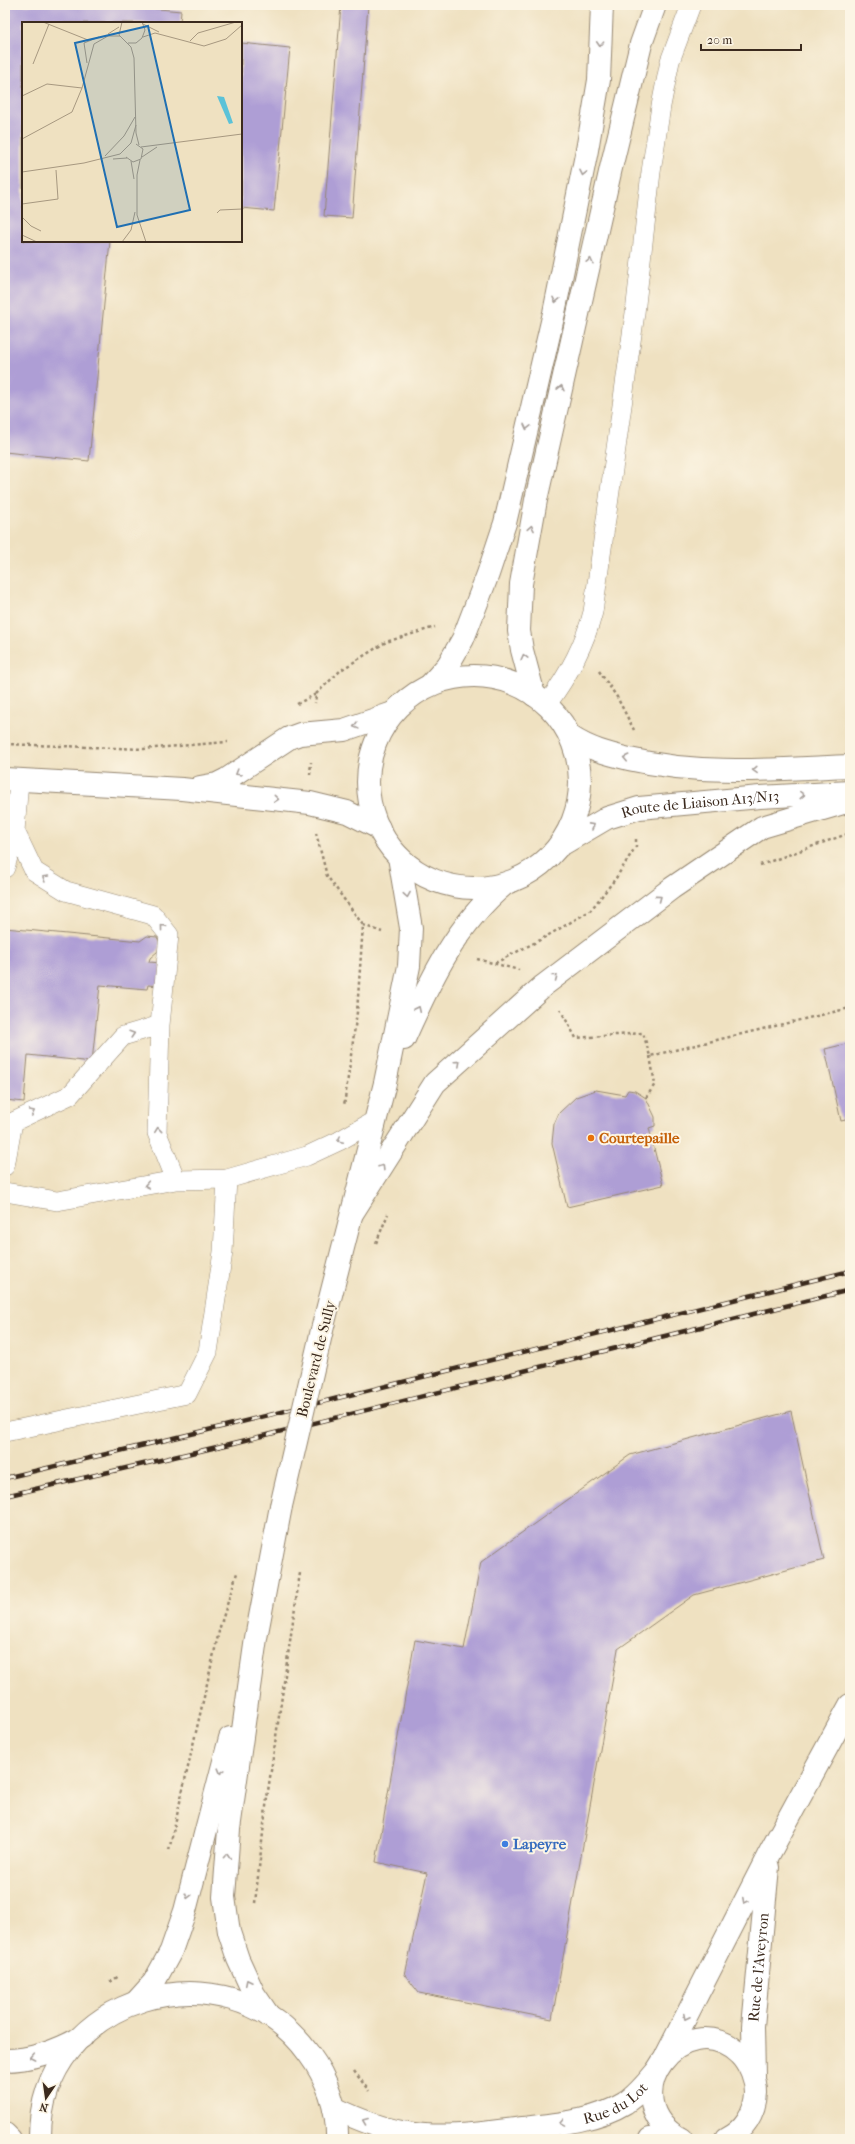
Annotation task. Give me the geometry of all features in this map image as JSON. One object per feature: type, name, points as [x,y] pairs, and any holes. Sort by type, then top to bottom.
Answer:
[{"type":"main road","points":[[430,685],[448,666],[468,628],[505,523],[554,313],[587,150],[599,80],[602,5]]},
{"type":"main road","points":[[541,699],[522,650],[519,630],[521,584],[536,500],[611,168],[641,44],[655,5]]},
{"type":"main road","points":[[478,676],[513,683],[541,699],[560,719],[570,737],[578,761],[581,787],[579,800],[572,824],[559,846],[540,866],[518,879],[505,884],[477,888],[448,885],[422,874],[399,857],[379,828],[371,808],[368,774],[376,742],[393,713],[410,697],[430,685],[453,678],[478,676]]},
{"type":"main road","points":[[182,789],[216,784],[244,770],[289,738],[300,734],[344,730],[393,713]]},
{"type":"main road","name":"Route de Liaison A13/N13","points":[[570,737],[593,750],[641,762],[699,769],[736,770],[850,766]]},
{"type":"main road","points":[[12,780],[182,789],[310,803],[347,812],[379,828]]},
{"type":"main road","name":"Route de Liaison A13/N13","points":[[559,846],[607,818],[639,808],[760,797],[850,792]]},
{"type":"main road","points":[[353,1212],[435,1083],[543,986],[672,888],[762,827],[850,801]]},
{"type":"main road","points":[[385,1083],[404,996],[412,944],[409,911],[399,857]]},
{"type":"main road","points":[[385,1083],[419,1005],[448,952],[476,911],[505,884]]},
{"type":"main road","name":"Boulevard de Sully","points":[[256,1638],[281,1506],[322,1330],[353,1212],[374,1121],[385,1083]]},
{"type":"main road","points":[[136,2002],[154,1982],[171,1951],[184,1910],[256,1638]]},
{"type":"main road","points":[[256,1638],[229,1829],[224,1897],[229,1932],[238,1959],[254,1994],[268,2016]]},
{"type":"main road","name":"Rue de l'Aveyron","points":[[660,2064],[850,1705]]},
{"type":"main road","name":"Rue de l'Aveyron","points":[[750,2116],[756,2095],[753,2026],[770,1854]]},
{"type":"main road","points":[[40,2139],[42,2114],[52,2082],[68,2054],[82,2037],[107,2016],[136,2002],[173,1993],[210,1994],[246,2004],[268,2016],[298,2040],[314,2060],[326,2083],[334,2108],[338,2139]]},
{"type":"main road","points":[[5,2060],[49,2053],[82,2037]]},
{"type":"main road","points":[[680,2139],[664,2127],[655,2112],[651,2091],[660,2064],[682,2045],[697,2040],[720,2043],[736,2051],[742,2057],[755,2081]]},
{"type":"main road","name":"Rue du Lot","points":[[334,2108],[377,2126],[401,2132],[430,2136],[469,2134],[564,2123],[595,2115],[625,2103],[644,2087],[660,2064]]},
{"type":"main road","points":[[726,2139],[739,2131],[750,2116]]},
{"type":"main road","points":[[750,2116],[752,2139]]},
{"type":"main road","points":[[5,2134],[10,2139]]},
{"type":"main road","points":[[650,2139],[680,2139]]},
{"type":"lane","points":[[541,699],[562,684],[578,657],[591,619],[604,544],[635,313],[660,106],[670,61],[691,5]]},
{"type":"lane","points":[[12,780],[16,831],[34,872],[66,891],[153,915],[169,934],[160,1025],[157,1133],[176,1180]]},
{"type":"lane","points":[[5,868],[16,831]]},
{"type":"lane","points":[[5,1166],[13,1122],[70,1094],[123,1036],[160,1025]]},
{"type":"lane","points":[[5,1192],[57,1200],[176,1180],[227,1179],[306,1156],[339,1141],[374,1121]]},
{"type":"lane","points":[[5,1432],[187,1394],[208,1352],[223,1252],[227,1179]]},
{"type":"path","points":[[295,705],[316,694],[341,670],[386,642],[436,627],[468,628]]},
{"type":"path","points":[[578,657],[600,671],[617,697],[633,728],[641,762]]},
{"type":"path","points":[[316,694],[311,733],[310,803],[327,876],[363,925],[357,1012],[339,1141]]},
{"type":"path","points":[[5,744],[144,749],[225,743],[232,739]]},
{"type":"path","points":[[495,963],[540,940],[590,911],[616,878],[636,846],[639,808]]},
{"type":"path","points":[[556,1002],[576,1038],[644,1033],[655,1084],[646,1098]]},
{"type":"path","points":[[650,1056],[850,1008]]},
{"type":"path","points":[[375,1246],[390,1211]]},
{"type":"path","points":[[255,1905],[267,1798],[301,1565]]},
{"type":"path","points":[[167,1858],[220,1627],[238,1569]]},
{"type":"building","points":[[5,5],[115,5],[181,11],[180,22],[22,22],[22,242],[110,242],[89,461],[5,452]]},
{"type":"building","points":[[341,5],[368,5],[352,218],[324,216]]},
{"type":"building","points":[[242,43],[290,48],[274,211],[242,208]]},
{"type":"building","points":[[5,928],[140,941],[147,936],[157,937],[160,943],[158,951],[150,958],[149,962],[161,963],[159,986],[148,985],[147,989],[100,985],[92,1062],[28,1055],[24,1102],[5,1100]]},
{"type":"building","points":[[850,1043],[850,1119],[841,1121],[825,1049]]},
{"type":"building","points":[[596,1090],[625,1095],[628,1090],[635,1091],[646,1098],[655,1117],[655,1126],[649,1128],[663,1185],[567,1207],[552,1143],[554,1124],[559,1113],[576,1097]]},
{"type":"building","points":[[791,1411],[824,1560],[694,1595],[618,1649],[552,2019],[419,1993],[405,1975],[427,1873],[376,1862],[415,1640],[464,1649],[481,1562],[630,1455]]},
{"type":"railway","points":[[5,1478],[225,1426],[850,1271]]},
{"type":"railway","points":[[5,1496],[230,1444],[850,1290]]},
{"type":"place","name":"Courtepaille","points":[[591,1138]]},
{"type":"place","name":"Lapeyre","points":[[505,1844]]}]
